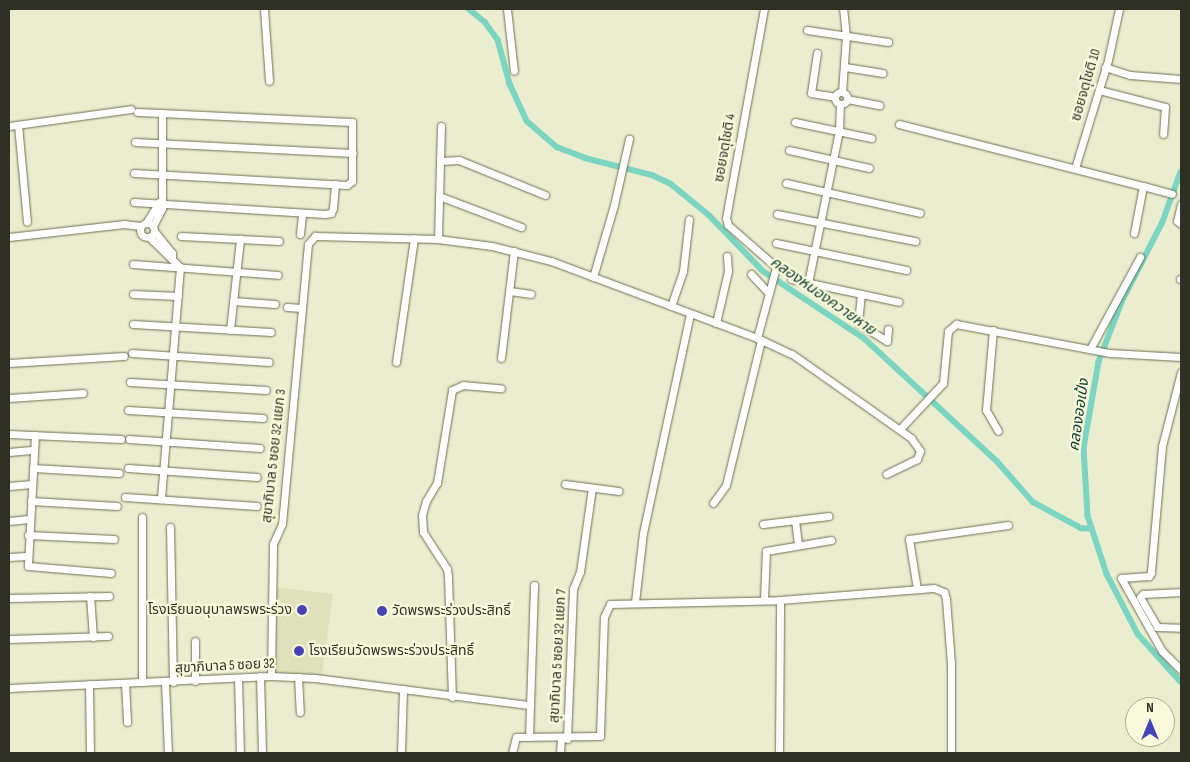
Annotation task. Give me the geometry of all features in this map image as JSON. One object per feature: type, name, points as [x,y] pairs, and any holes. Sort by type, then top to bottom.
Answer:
[{"type":"street","points":[[264,9],[269,81]]},
{"type":"street","points":[[507,9],[514,71]]},
{"type":"street","name":"ซอยจตุโชติ 4","points":[[764,9],[726,218],[728,226],[776,266],[769,293]]},
{"type":"street","points":[[843,9],[846,36],[842,92],[847,99],[879,105]]},
{"type":"street","name":"ซอยจตุโชติ 10","points":[[1075,168],[1106,67],[1119,9]]},
{"type":"street","points":[[807,30],[888,42]]},
{"type":"street","points":[[817,53],[811,93],[835,97],[842,92]]},
{"type":"street","points":[[844,67],[883,73]]},
{"type":"street","points":[[1106,67],[1130,75],[1181,79]]},
{"type":"street","points":[[1099,90],[1165,107],[1163,134]]},
{"type":"street","points":[[808,283],[839,131],[840,104],[835,97]]},
{"type":"street","points":[[840,104],[847,99]]},
{"type":"street","points":[[9,126],[134,110],[162,113],[348,121],[353,125],[352,181],[347,184],[134,173]]},
{"type":"street","points":[[148,229],[160,203],[162,113]]},
{"type":"street","points":[[795,122],[871,138]]},
{"type":"street","points":[[900,124],[1172,194]]},
{"type":"street","points":[[18,125],[27,222]]},
{"type":"street","points":[[438,238],[441,126]]},
{"type":"street","points":[[593,277],[628,139]]},
{"type":"street","points":[[135,142],[353,153]]},
{"type":"street","points":[[789,150],[869,168]]},
{"type":"street","points":[[440,161],[459,160],[545,195]]},
{"type":"street","points":[[786,183],[920,213]]},
{"type":"street","points":[[134,202],[302,214],[331,213],[335,184]]},
{"type":"street","points":[[1134,233],[1143,186]]},
{"type":"street","points":[[439,196],[520,227]]},
{"type":"street","points":[[1181,204],[1177,221],[1181,224]]},
{"type":"street","points":[[300,234],[302,214]]},
{"type":"street","points":[[777,214],[915,241]]},
{"type":"street","points":[[671,306],[683,271],[689,220]]},
{"type":"street","points":[[9,237],[124,224],[148,229],[180,267],[162,500]]},
{"type":"street","name":"สุขาภิบาล 5 ซอย 32 แยก 3","points":[[271,676],[273,544],[282,524],[310,238],[345,235],[414,238]]},
{"type":"street","points":[[181,236],[279,241]]},
{"type":"street","points":[[396,362],[414,238],[438,238],[514,251],[593,277],[759,339],[792,354],[917,444],[919,456],[909,466],[886,474]]},
{"type":"street","points":[[230,330],[240,239]]},
{"type":"street","points":[[776,243],[814,253],[906,270]]},
{"type":"street","points":[[501,358],[514,251]]},
{"type":"street","points":[[716,323],[728,271],[727,256]]},
{"type":"street","points":[[1092,350],[1140,257]]},
{"type":"street","points":[[133,264],[278,275]]},
{"type":"street","points":[[713,502],[726,485],[769,293],[751,274]]},
{"type":"street","points":[[791,279],[899,302]]},
{"type":"street","points":[[510,290],[531,294]]},
{"type":"street","points":[[133,294],[178,296]]},
{"type":"street","points":[[861,294],[858,323],[887,341],[888,329]]},
{"type":"street","points":[[233,301],[275,304]]},
{"type":"street","points":[[287,307],[302,308]]},
{"type":"street","points":[[635,602],[643,532],[690,314]]},
{"type":"street","points":[[133,324],[271,332]]},
{"type":"street","points":[[900,430],[944,379],[948,331],[952,325],[993,330],[1110,353],[1181,357]]},
{"type":"street","points":[[993,330],[986,410],[998,431]]},
{"type":"street","points":[[132,352],[269,362]]},
{"type":"street","points":[[9,363],[124,356]]},
{"type":"street","points":[[1181,372],[1162,446],[1151,572],[1149,576],[1121,578],[1162,651],[1181,670]]},
{"type":"street","points":[[130,382],[266,390]]},
{"type":"street","points":[[452,697],[447,569],[424,532],[422,516],[426,501],[437,483],[452,390],[463,385],[501,388]]},
{"type":"street","points":[[9,398],[83,393]]},
{"type":"street","points":[[128,410],[168,414],[263,418]]},
{"type":"street","points":[[9,434],[166,441],[260,448]]},
{"type":"street","points":[[35,435],[28,535],[28,566],[32,569],[111,572]]},
{"type":"street","points":[[9,452],[34,450]]},
{"type":"street","points":[[33,468],[119,473]]},
{"type":"street","points":[[128,468],[257,478]]},
{"type":"street","points":[[9,486],[32,484]]},
{"type":"street","points":[[565,484],[619,492]]},
{"type":"street","name":"สุขาภิบาล 5 ซอย 32 แยก 7","points":[[560,753],[564,738],[573,589],[580,572],[592,488]]},
{"type":"street","points":[[125,497],[257,506]]},
{"type":"street","points":[[31,501],[117,506]]},
{"type":"street","points":[[764,524],[829,516]]},
{"type":"street","points":[[142,517],[142,682]]},
{"type":"street","points":[[9,521],[30,519]]},
{"type":"street","points":[[795,520],[798,544]]},
{"type":"street","points":[[917,589],[909,538],[1008,525]]},
{"type":"street","points":[[170,527],[173,682]]},
{"type":"street","points":[[28,535],[114,539]]},
{"type":"street","points":[[764,600],[766,551],[798,544],[831,540]]},
{"type":"street","points":[[9,557],[27,556]]},
{"type":"street","points":[[529,738],[534,585]]},
{"type":"street","points":[[512,753],[513,739],[600,736],[605,610],[616,602],[780,600],[917,589],[939,589],[946,599],[951,664],[951,753]]},
{"type":"street","points":[[1181,592],[1143,594],[1140,597],[1157,627],[1181,628]]},
{"type":"street","points":[[90,596],[93,636]]},
{"type":"street","points":[[9,598],[109,596]]},
{"type":"street","points":[[779,753],[780,600]]},
{"type":"street","points":[[9,638],[108,636]]},
{"type":"street","points":[[194,640],[195,681]]},
{"type":"street","points":[[260,676],[262,753]]},
{"type":"street","name":"สุขาภิบาล 5 ซอย 32","points":[[9,688],[195,681],[271,676],[298,677],[530,705]]},
{"type":"street","points":[[298,677],[300,712]]},
{"type":"street","points":[[238,678],[240,753]]},
{"type":"street","points":[[165,682],[168,753]]},
{"type":"street","points":[[125,683],[128,722]]},
{"type":"street","points":[[89,684],[90,753]]},
{"type":"street","points":[[401,753],[403,690]]},
{"type":"shaded area","points":[[275,587],[333,594],[322,675],[273,673]]},
{"type":"waterway","name":"คลองหนองควายหาย","points":[[469,9],[485,22],[498,40],[510,84],[527,121],[557,147],[585,158],[652,175],[671,184],[709,215],[763,271],[864,338],[997,461],[1033,502],[1081,528],[1092,529]]},
{"type":"waterway","name":"คลองออเป้ง","points":[[1181,172],[1163,222],[1123,300],[1099,362],[1084,448],[1088,516],[1107,574],[1138,634],[1181,682]]},
{"type":"place","name":"โรงเรียนอนุบาลพรพระร่วง","points":[[302,610]]},
{"type":"place","name":"วัดพรพระร่วงประสิทธิ์","points":[[382,611]]},
{"type":"place","name":"โรงเรียนวัดพรพระร่วงประสิทธิ์","points":[[299,651]]}]
